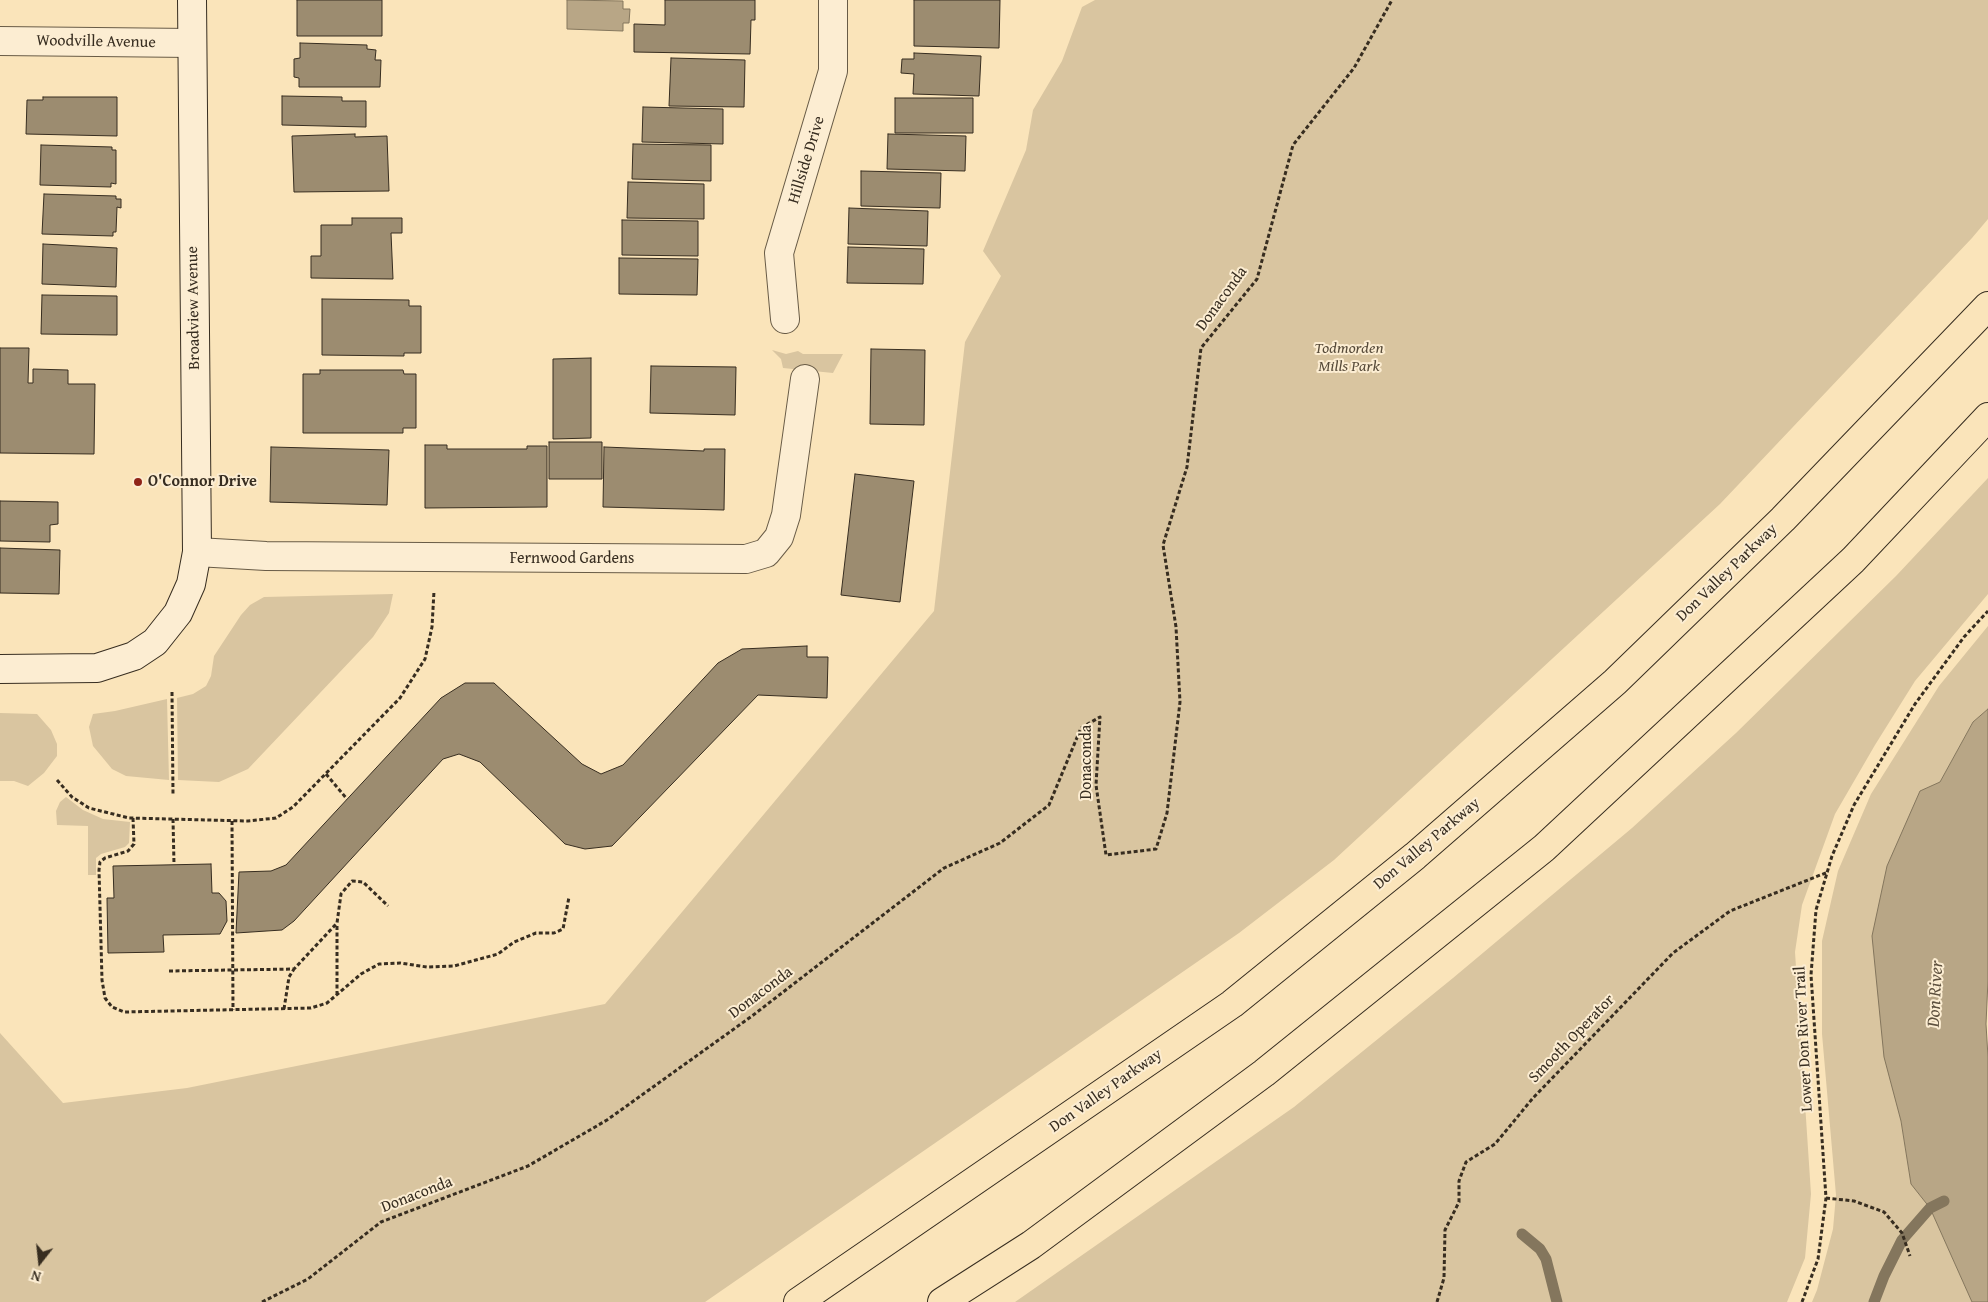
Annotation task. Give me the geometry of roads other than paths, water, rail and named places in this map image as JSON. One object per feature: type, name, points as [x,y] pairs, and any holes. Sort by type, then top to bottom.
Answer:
[{"type":"highway","name":"Don Valley Parkway","points":[[798,1302],[1232,1004],[1415,856],[1615,682],[1784,519],[1988,306]]},
{"type":"highway","points":[[942,1302],[1031,1245],[1264,1073],[1544,848],[1853,560],[1988,417]]},
{"type":"street","name":"Broadview Avenue","points":[[0,669],[58,670],[97,668],[134,656],[156,642],[178,613],[191,584],[197,552],[192,0]]},
{"type":"street","name":"Hillside Drive","points":[[785,319],[779,253],[833,71],[833,0]]},
{"type":"street","name":"Woodville Avenue","points":[[0,41],[192,42]]},
{"type":"street","name":"Fernwood Gardens","points":[[197,552],[384,557],[746,559],[766,552],[779,537],[786,515],[805,379]]},
{"type":"water","points":[[567,0],[623,1],[623,9],[630,9],[629,23],[623,23],[623,31],[567,29]]},
{"type":"water","name":"Don River","points":[[1988,709],[1988,980],[1986,1024],[1988,1057],[1988,1302],[1972,1302],[1930,1208],[1911,1184],[1901,1121],[1884,1057],[1872,936],[1887,866],[1920,791],[1940,782],[1973,722]]},
{"type":"waterway","points":[[1874,1302],[1884,1276],[1902,1240],[1930,1208],[1944,1201]]},
{"type":"waterway","points":[[1522,1234],[1540,1249],[1546,1259],[1557,1302]]},
{"type":"place","name":"O'Connor Drive","points":[[138,482]]},
{"type":"park label","name":"Todmorden Mills Park","points":[[1349,358]]}]
